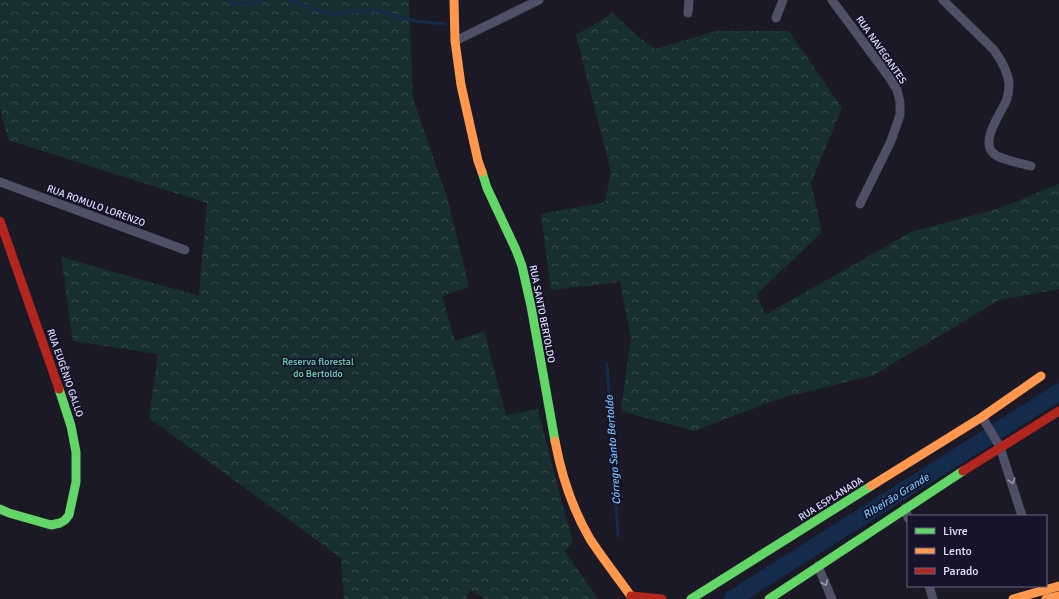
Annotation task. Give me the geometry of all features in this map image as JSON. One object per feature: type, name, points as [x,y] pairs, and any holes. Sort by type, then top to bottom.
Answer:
[{"type":"street","name":"RUA SANTO BERTOLDO","points":[[454,0],[455,41],[461,85],[478,161],[488,188],[522,266],[531,306],[555,444],[567,486],[574,506],[590,538],[632,598]]},
{"type":"street","points":[[455,41],[539,0]]},
{"type":"street","points":[[688,13],[689,0]]},
{"type":"street","points":[[776,18],[783,0]]},
{"type":"street","name":"RUA NAVEGANTES","points":[[832,0],[889,77],[897,90],[900,102],[900,115],[891,141],[860,204]]},
{"type":"street","points":[[944,0],[994,50],[1006,70],[1009,84],[1006,99],[989,138],[989,147],[993,153],[1000,157],[1031,166]]},
{"type":"street","name":"RUA ROMULO LORENZO","points":[[0,182],[185,250]]},
{"type":"street","name":"RUA EUGÊNIO GALLO","points":[[0,221],[64,404],[71,426],[76,452],[76,482],[69,515],[65,520],[51,525],[3,513]]},
{"type":"street","name":"RUA ESPLANADA","points":[[691,599],[984,421],[1041,376]]},
{"type":"street","points":[[768,599],[998,444],[1059,411]]},
{"type":"street","points":[[984,421],[998,444],[1022,515]]},
{"type":"street","points":[[905,508],[907,515]]},
{"type":"street","points":[[818,566],[832,599]]},
{"type":"street","points":[[1013,599],[1046,593],[1059,586]]},
{"type":"street","points":[[929,587],[933,599]]},
{"type":"street","points":[[1046,593],[1059,596]]},
{"type":"street","points":[[632,598],[662,599]]},
{"type":"green space","name":"Reserva florestal do Bertoldo","points":[[0,0],[409,0],[413,99],[448,200],[469,287],[442,296],[455,341],[484,331],[506,415],[538,409],[573,542],[565,551],[598,599],[486,599],[470,590],[466,599],[344,599],[341,558],[149,418],[158,354],[73,341],[61,257],[199,296],[207,203],[8,140],[0,107]]},
{"type":"green space","points":[[613,13],[637,36],[655,49],[716,31],[789,31],[842,108],[811,183],[822,232],[757,294],[765,315],[911,232],[1000,208],[1059,184],[1059,289],[999,300],[874,375],[778,399],[694,431],[621,411],[631,337],[620,282],[551,290],[541,214],[605,202],[611,172],[576,35]]},
{"type":"waterway","points":[[229,0],[229,3],[251,4],[264,0]]},
{"type":"waterway","points":[[290,0],[328,14],[376,10],[415,21],[445,24]]},
{"type":"waterway","name":"Córrego Santo Bertoldo","points":[[607,364],[618,536]]},
{"type":"waterway","name":"Ribeirão Grande","points":[[732,599],[1059,392]]},
{"type":"traffic: fast","points":[[482,172],[487,188],[522,266],[531,306],[555,441]]},
{"type":"traffic: fast","points":[[0,509],[51,525],[60,523],[69,515],[76,482],[76,452],[71,426],[59,389]]},
{"type":"traffic: fast","points":[[769,599],[963,471]]},
{"type":"traffic: fast","points":[[691,599],[871,486]]},
{"type":"traffic: slow","points":[[454,0],[455,41],[461,85],[478,161],[482,172]]},
{"type":"traffic: slow","points":[[871,486],[982,417],[1041,376]]},
{"type":"traffic: slow","points":[[555,441],[568,491],[578,516],[590,539],[633,599]]},
{"type":"traffic: slow","points":[[1013,599],[1059,586]]},
{"type":"traffic: slow","points":[[1046,599],[1059,596]]},
{"type":"traffic: jam","points":[[0,221],[59,389]]},
{"type":"traffic: jam","points":[[963,471],[1059,411]]},
{"type":"traffic: jam","points":[[631,596],[662,599]]}]
